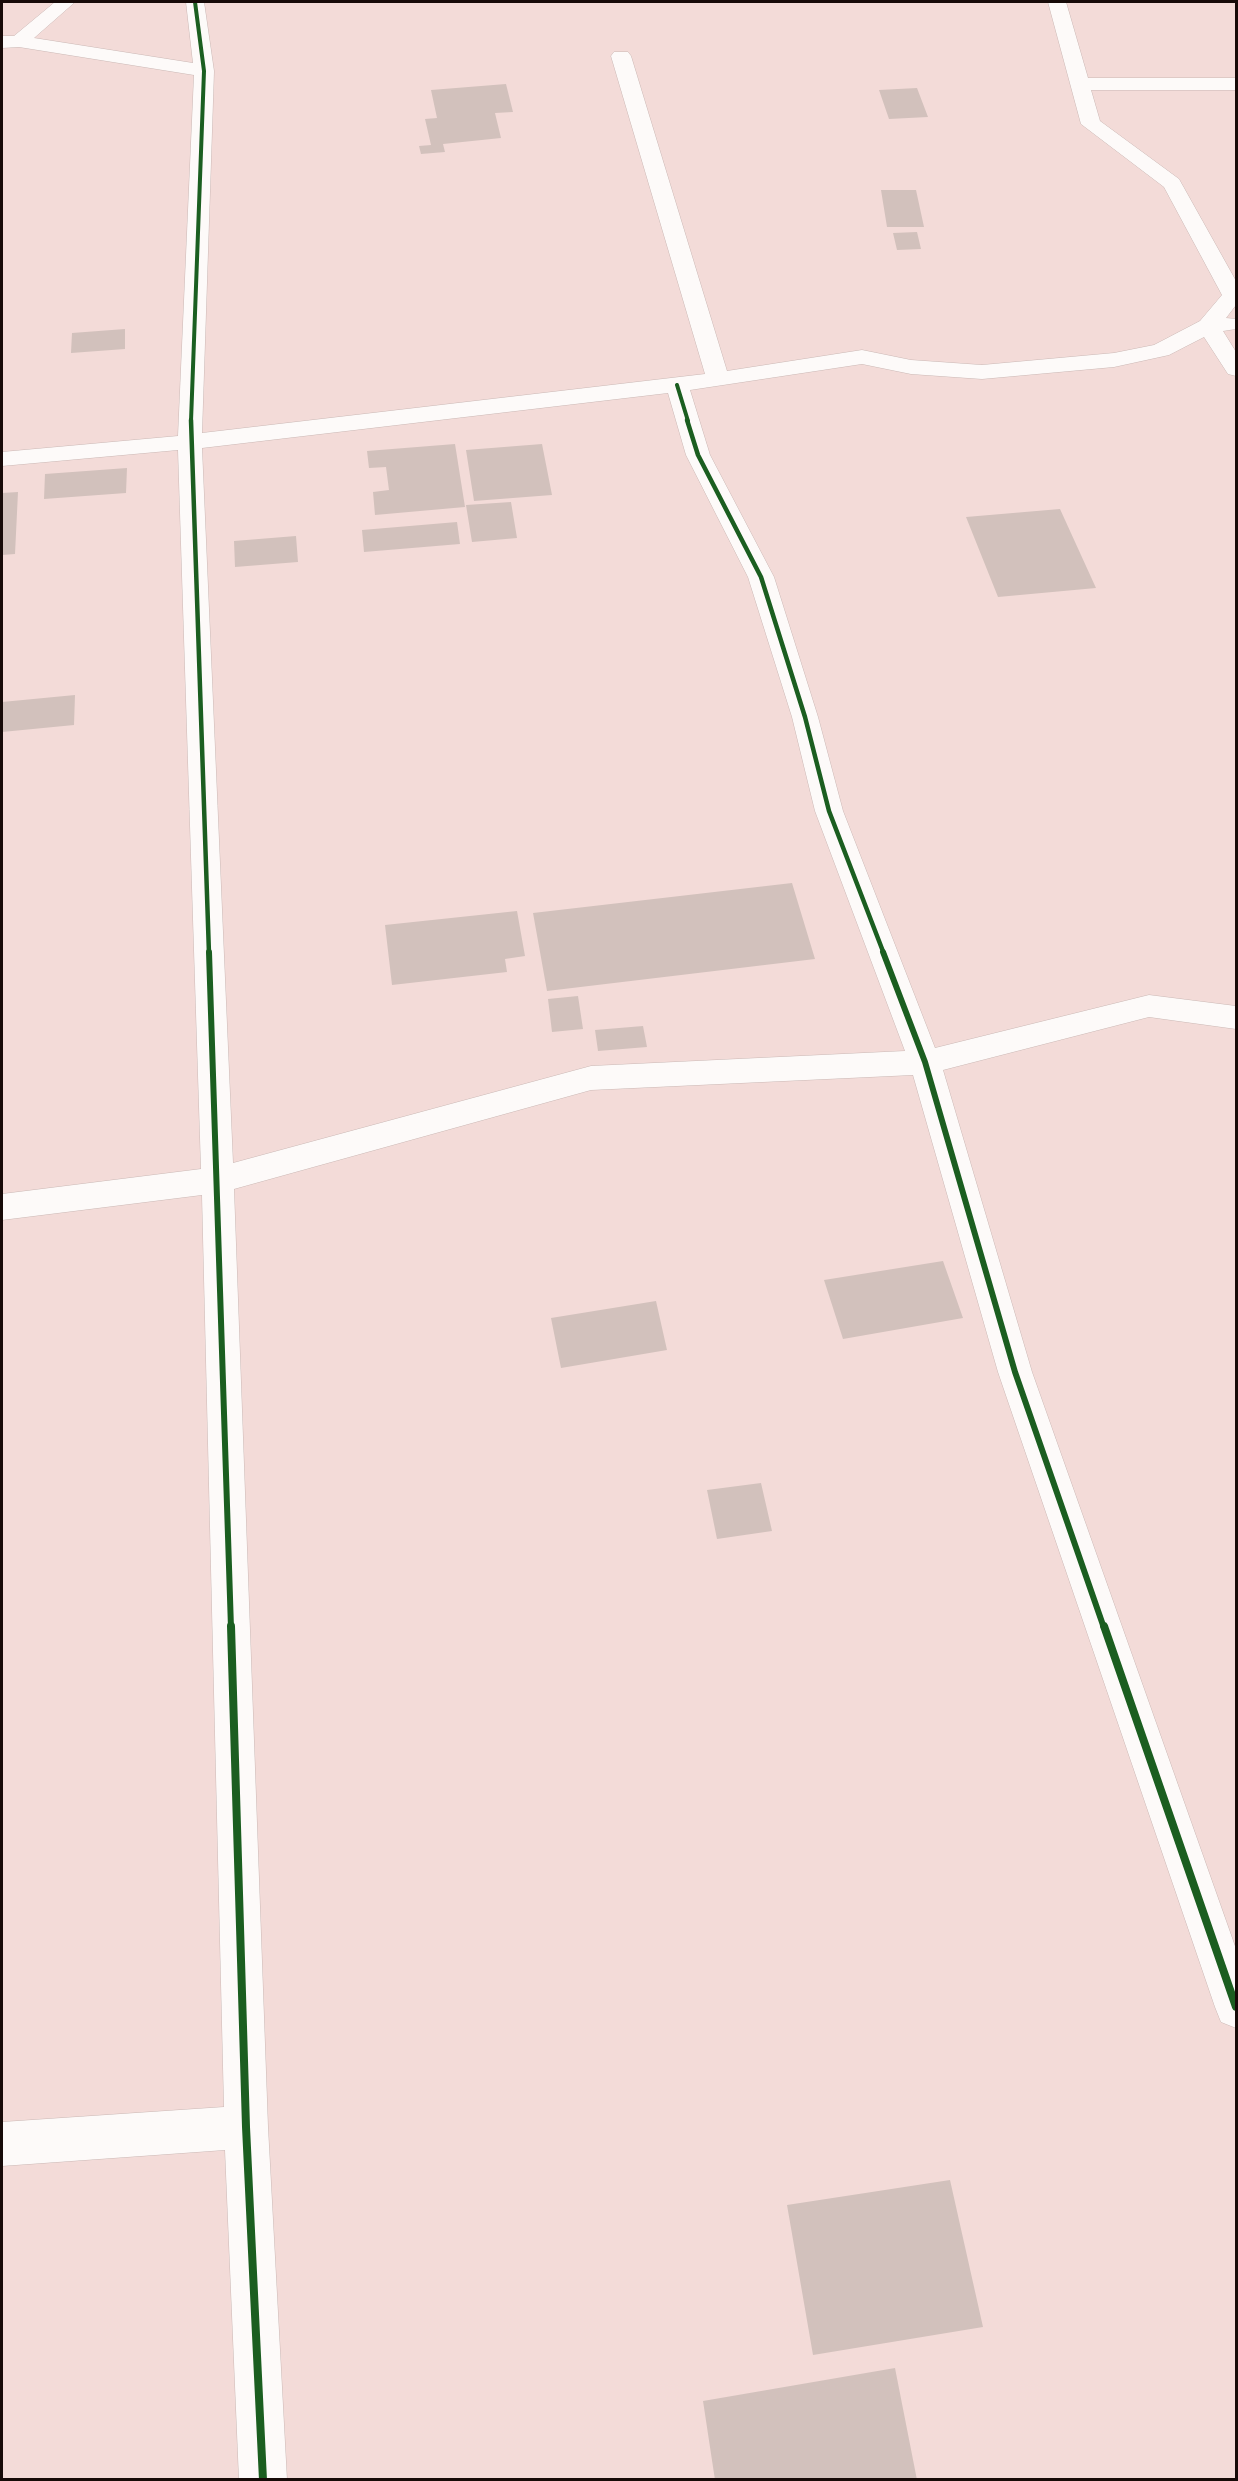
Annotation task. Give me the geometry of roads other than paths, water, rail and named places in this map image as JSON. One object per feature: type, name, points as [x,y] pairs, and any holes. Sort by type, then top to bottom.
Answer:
[{"type":"street","points":[[10,41],[66,2]]},
{"type":"street","points":[[195,2],[204,71],[190,442],[218,1180],[246,2127],[263,2480]]},
{"type":"street","points":[[1057,2],[1091,124],[1172,183],[1233,295],[1208,326]]},
{"type":"street","points":[[10,41],[204,71]]},
{"type":"street","points":[[621,56],[718,379]]},
{"type":"street","points":[[1080,84],[1236,84]]},
{"type":"street","points":[[2,459],[190,442],[677,385],[862,357],[911,367],[982,372],[1114,360],[1161,350],[1208,326],[1236,324]]},
{"type":"street","points":[[1208,326],[1236,369]]},
{"type":"street","points":[[677,385],[698,455],[761,577],[805,717],[829,811],[925,1062],[1015,1372],[1236,2007]]},
{"type":"street","points":[[2,1207],[218,1180],[591,1078],[925,1062],[1149,1006],[1236,1017]]},
{"type":"street","points":[[2,2144],[246,2127]]}]
